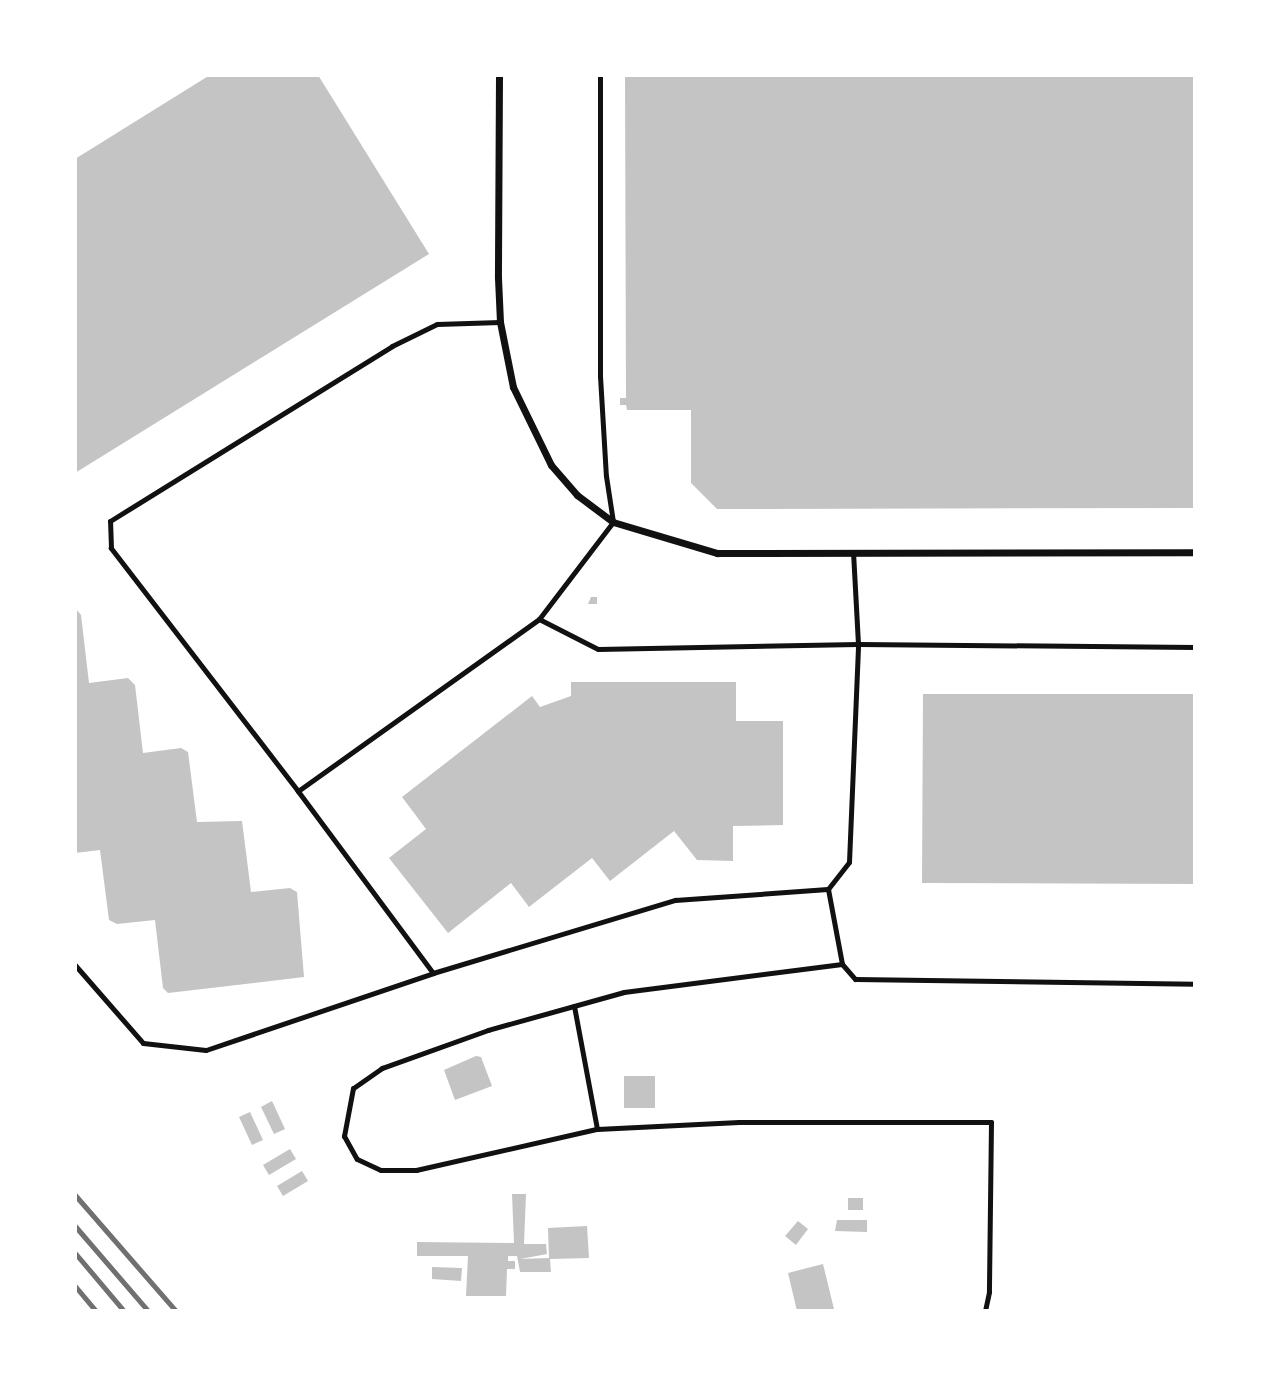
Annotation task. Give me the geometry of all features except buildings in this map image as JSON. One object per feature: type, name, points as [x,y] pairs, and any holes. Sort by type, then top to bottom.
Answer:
[{"type":"street","points":[[499,75],[500,322],[513,387],[532,436],[577,495],[613,522],[717,553],[1195,552]]},
{"type":"lane","points":[[298,791],[539,618],[613,522],[606,476],[600,376],[600,75]]},
{"type":"lane","points":[[433,974],[298,791],[111,548],[110,521],[392,346],[437,324],[500,322]]},
{"type":"lane","points":[[75,965],[143,1044],[206,1051],[433,974],[675,900],[828,889],[849,862],[858,644],[853,553]]},
{"type":"lane","points":[[539,618],[598,649],[858,644],[1195,647]]},
{"type":"lane","points":[[828,889],[842,964],[855,979],[1195,984]]},
{"type":"lane","points":[[842,964],[714,977],[624,992],[382,1068],[353,1088],[344,1136],[356,1159],[381,1170],[404,1170],[597,1129],[739,1122],[991,1122],[989,1292],[985,1311]]},
{"type":"lane","points":[[575,1006],[597,1129]]},
{"type":"railway","points":[[75,1195],[176,1311]]},
{"type":"railway","points":[[75,1226],[148,1311]]},
{"type":"railway","points":[[75,1253],[124,1311]]},
{"type":"railway","points":[[75,1286],[96,1311]]}]
